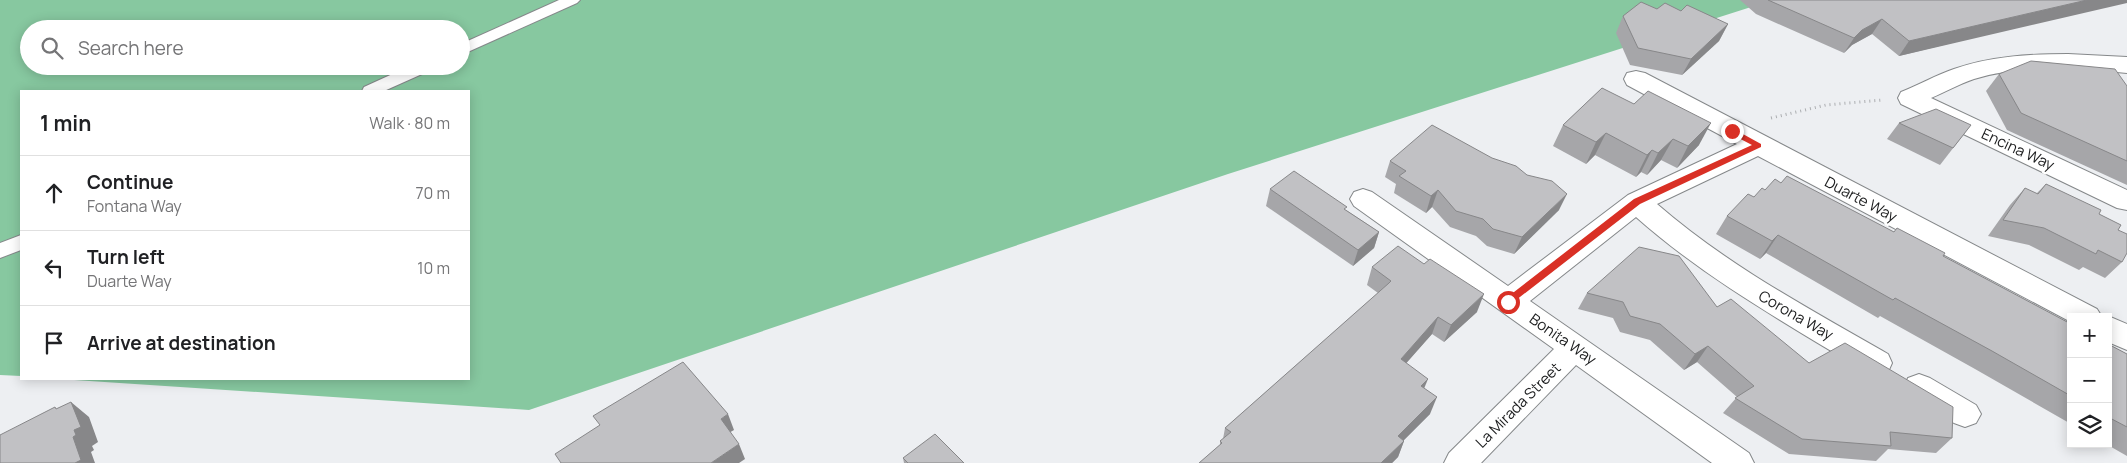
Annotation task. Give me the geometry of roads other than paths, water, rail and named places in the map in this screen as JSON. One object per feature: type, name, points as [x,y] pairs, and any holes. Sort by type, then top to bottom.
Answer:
[{"type":"street","name":"Encina Way","points":[[2126,201],[1910,98],[1969,73],[2021,62],[2078,60],[2127,65]]},
{"type":"street","name":"Duarte Way","points":[[1636,79],[2079,313]]},
{"type":"street","points":[[1508,302],[1637,202],[1759,145]]},
{"type":"street","name":"Bonita Way","points":[[1363,199],[1738,463]]},
{"type":"street","name":"Corona Way","points":[[1637,202],[1679,239],[1744,284],[1965,414]]},
{"type":"street","points":[[2112,330],[2127,338]]},
{"type":"street","name":"La Mirada Street","points":[[1460,463],[1575,347]]},
{"type":"lane","points":[[470,46],[572,0]]},
{"type":"lane","points":[[372,90],[405,75]]},
{"type":"lane","points":[[0,251],[20,242]]}]
